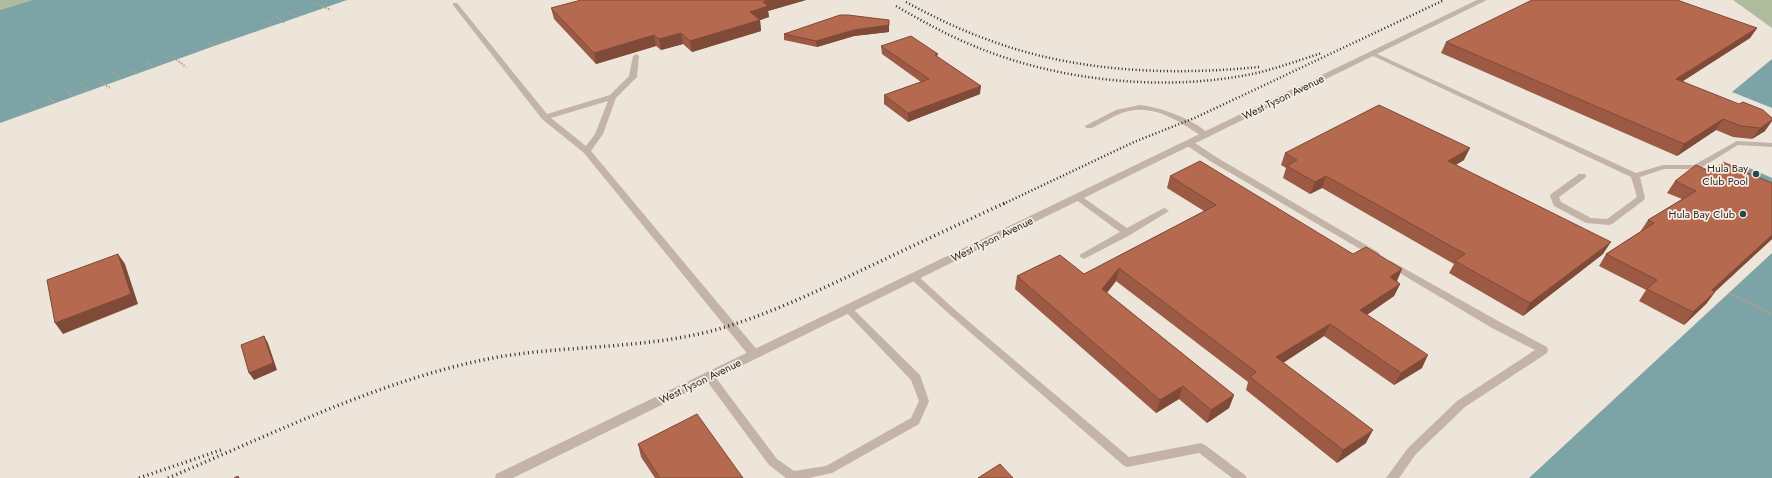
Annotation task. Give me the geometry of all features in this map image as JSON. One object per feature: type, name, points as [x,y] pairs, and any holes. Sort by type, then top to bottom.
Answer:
[{"type":"street","name":"West Tyson Avenue","points":[[501,478],[516,475],[754,354],[1483,0]]},
{"type":"lane","points":[[454,4],[544,117],[587,151],[754,354]]},
{"type":"lane","points":[[1373,54],[1635,176],[1662,166],[1696,167],[1737,143],[1771,147],[1772,145]]},
{"type":"lane","points":[[587,151],[599,134],[613,97],[633,77],[636,56]]},
{"type":"lane","points":[[544,117],[613,97]]},
{"type":"lane","points":[[1089,126],[1129,109],[1146,107],[1173,115],[1206,135]]},
{"type":"lane","points":[[1189,143],[1213,159],[1489,321],[1544,350],[1461,404],[1412,451],[1392,478]]},
{"type":"lane","points":[[1582,176],[1554,196],[1557,204],[1590,221],[1610,222],[1641,198],[1635,176]]},
{"type":"lane","points":[[1078,197],[1127,233]]},
{"type":"lane","points":[[1084,256],[1165,212]]},
{"type":"lane","points":[[914,277],[951,311],[1127,462],[1201,448],[1241,478]]},
{"type":"lane","points":[[708,377],[773,462],[792,476],[828,470],[915,421],[924,401],[916,378],[848,309]]},
{"type":"path","points":[[314,3],[331,10]]},
{"type":"path","points":[[289,12],[298,17]]},
{"type":"path","points":[[276,16],[285,22]]},
{"type":"path","points":[[265,21],[272,26]]},
{"type":"path","points":[[221,36],[229,41]]},
{"type":"path","points":[[206,41],[213,46]]},
{"type":"path","points":[[191,46],[199,51]]},
{"type":"path","points":[[169,54],[186,67]]},
{"type":"path","points":[[146,61],[154,68]]},
{"type":"path","points":[[130,68],[137,74]]},
{"type":"path","points":[[113,72],[121,79]]},
{"type":"path","points":[[96,79],[110,88]]},
{"type":"path","points":[[81,84],[88,91]]},
{"type":"path","points":[[66,90],[72,97]]},
{"type":"path","points":[[48,96],[54,104]]},
{"type":"path","points":[[31,103],[37,110]]},
{"type":"path","points":[[1729,293],[1772,314]]},
{"type":"green space","points":[[0,0],[32,0],[0,10]]},
{"type":"green space","points":[[1733,0],[1772,0],[1772,28]]},
{"type":"water","points":[[32,0],[347,0],[0,123],[0,10]]},
{"type":"water","points":[[1772,59],[1772,108],[1732,92]]},
{"type":"water","name":"Hula Bay Club Pool","points":[[1745,166],[1772,178],[1772,184],[1740,171]]},
{"type":"water","points":[[1772,253],[1772,478],[1529,478]]},
{"type":"building","points":[[581,0],[769,0],[763,2],[768,6],[750,12],[760,20],[690,41],[681,33],[659,39],[654,35],[594,53],[551,8]]},
{"type":"building","points":[[1532,0],[1677,0],[1757,28],[1676,79],[1739,104],[1743,102],[1763,110],[1772,118],[1772,120],[1760,128],[1741,126],[1723,119],[1684,144],[1446,42]]},
{"type":"building","points":[[840,15],[889,20],[889,25],[854,30],[816,41],[784,34]]},
{"type":"building","points":[[911,36],[938,54],[935,55],[981,86],[908,113],[884,95],[929,79],[881,46]]},
{"type":"building","points":[[1379,105],[1470,148],[1448,161],[1611,242],[1530,303],[1455,261],[1465,254],[1326,176],[1315,182],[1287,166],[1297,160],[1285,153]]},
{"type":"building","points":[[1200,161],[1353,254],[1366,247],[1402,269],[1390,277],[1400,284],[1360,310],[1428,355],[1401,373],[1330,324],[1276,357],[1373,430],[1343,450],[1250,377],[1256,372],[1119,268],[1102,289],[1234,395],[1211,410],[1183,386],[1160,400],[1017,276],[1060,255],[1084,274],[1216,205],[1170,176]]},
{"type":"building","points":[[1723,162],[1772,183],[1772,235],[1712,290],[1715,292],[1693,312],[1647,289],[1657,280],[1606,254],[1654,223],[1648,220],[1696,191],[1675,181],[1696,165],[1712,172]]},
{"type":"building","points":[[118,254],[131,294],[55,323],[47,280]]},
{"type":"building","points":[[264,336],[273,363],[249,373],[241,345]]},
{"type":"building","points":[[697,414],[743,478],[660,478],[638,444]]},
{"type":"building","points":[[1000,464],[1013,478],[978,478]]},
{"type":"railway","points":[[1003,204],[1134,142],[1197,117],[1444,0]]},
{"type":"railway","points":[[906,2],[945,22],[976,35],[1019,50],[1053,59],[1121,69],[1156,71],[1225,70],[1259,67]]},
{"type":"railway","points":[[896,6],[954,37],[1006,58],[1040,68],[1111,80],[1183,82],[1218,79],[1261,72],[1322,53]]},
{"type":"railway","points":[[168,478],[330,408],[413,378],[455,366],[525,353],[662,341],[715,330],[734,324],[807,296],[1005,203]]},
{"type":"railway","points":[[139,478],[221,450]]},
{"type":"place","name":"Hula Bay Club Pool","points":[[1756,174]]},
{"type":"place","name":"Hula Bay Club","points":[[1743,214]]}]
